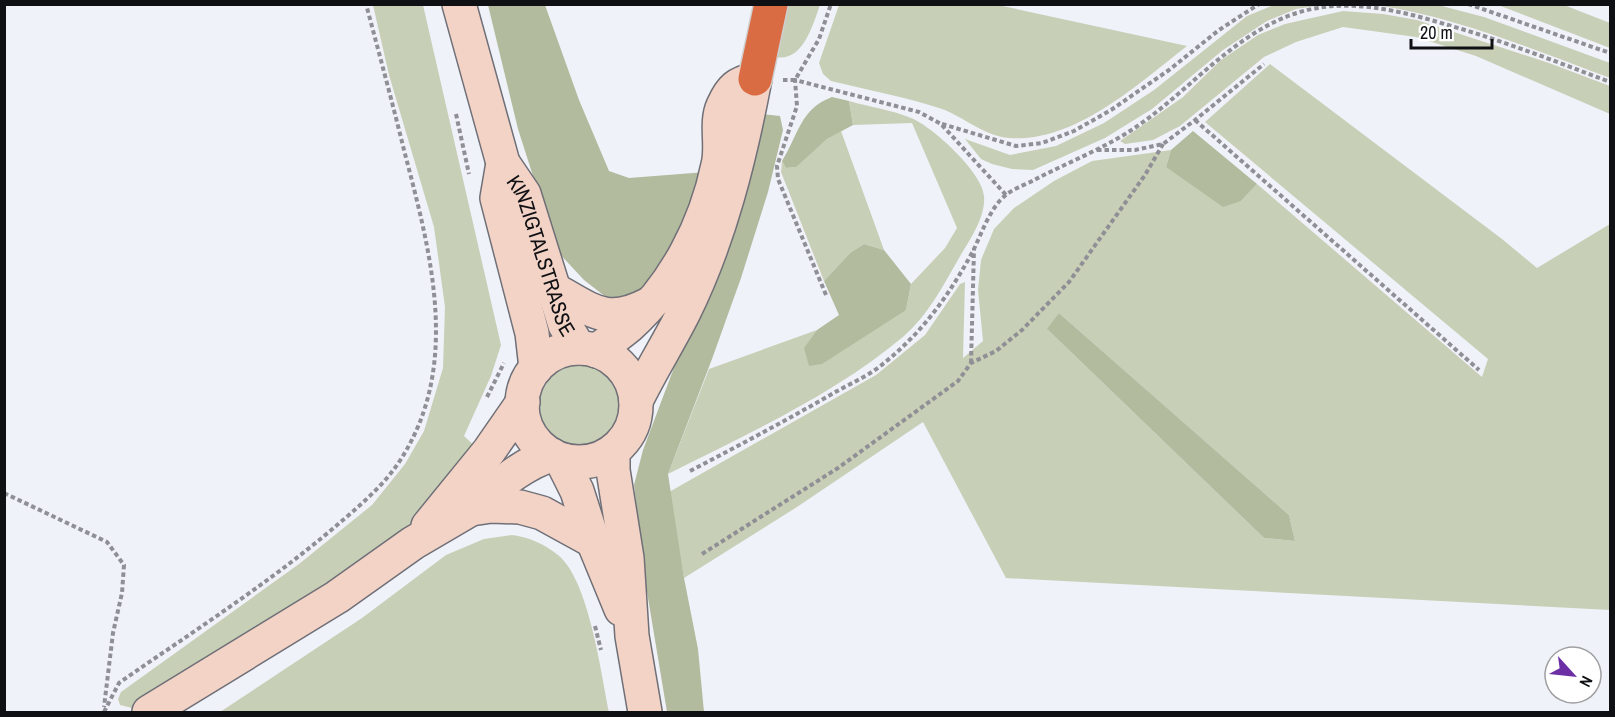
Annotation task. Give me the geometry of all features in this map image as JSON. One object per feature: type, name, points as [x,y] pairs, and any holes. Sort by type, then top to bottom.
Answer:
[{"type":"highway","points":[[755,79],[771,4]]},
{"type":"street","name":"KINZIGTALSTRASSE","points":[[459,4],[503,163],[524,194],[565,325],[587,350]]},
{"type":"street","points":[[587,350],[629,325],[670,279],[710,200],[719,162],[721,109],[728,95],[739,83],[755,79],[734,178],[714,238],[685,311],[636,400]]},
{"type":"street","name":"KINZIGTALSTRASSE","points":[[503,163],[497,198],[532,333],[536,368]]},
{"type":"street","points":[[555,290],[596,312],[612,316],[625,315],[651,303]]},
{"type":"street","points":[[587,350],[612,358],[624,369],[632,384],[636,400],[636,415],[624,441],[599,459],[583,462],[560,458],[539,446],[524,418],[523,402],[529,378],[536,368],[548,358],[563,351],[587,350]]},
{"type":"street","points":[[413,543],[482,460],[523,402]]},
{"type":"street","points":[[613,451],[613,470],[627,558],[632,636],[645,712]]},
{"type":"street","points":[[149,712],[337,597],[413,543],[471,509],[522,470],[560,458]]},
{"type":"street","points":[[560,458],[577,491],[593,542],[632,636]]},
{"type":"street","points":[[471,509],[491,506],[520,507],[542,513],[593,542]]},
{"type":"path","points":[[104,712],[119,683],[298,558],[360,505],[396,466],[418,427],[432,386],[437,337],[435,291],[415,191],[366,4]]},
{"type":"path","points":[[826,295],[778,179],[777,166],[797,106],[795,80],[819,39],[831,4]]},
{"type":"path","points":[[755,79],[795,80],[919,112],[941,124],[1016,146],[1042,143],[1074,131],[1111,110],[1169,70],[1219,30],[1259,4]]},
{"type":"path","points":[[1468,4],[1611,53]]},
{"type":"path","points":[[690,471],[883,365],[919,331],[945,299],[980,233],[1006,195],[1096,150],[1155,113],[1225,52],[1266,27],[1296,13],[1332,6],[1364,6],[1406,13],[1490,37],[1611,82]]},
{"type":"path","points":[[702,554],[838,468],[958,381],[970,363],[996,351],[1022,330],[1069,282],[1145,175],[1163,144],[1264,64]]},
{"type":"path","points":[[1195,120],[1479,370]]},
{"type":"path","points":[[941,124],[1006,195]]},
{"type":"path","points":[[1096,150],[1136,150],[1163,144]]},
{"type":"path","points":[[970,363],[974,248]]},
{"type":"path","points":[[4,493],[107,542],[124,565],[104,712]]},
{"type":"path","points":[[592,615],[603,657]]},
{"type":"green space","points":[[1276,4],[1322,5],[1296,9],[1267,21],[1223,50],[1152,109],[1105,138],[1033,170],[1012,169],[981,159],[965,139],[1010,155],[1056,146],[1104,123],[1154,90],[1247,16]]},
{"type":"green space","points":[[373,5],[423,5],[501,345],[491,376],[464,436],[479,450],[422,514],[383,547],[150,702],[132,708],[120,705],[118,699],[121,692],[299,564],[372,505],[405,464],[424,431],[443,368],[445,307],[434,227],[389,75]]},
{"type":"green space","points":[[488,5],[545,5],[579,100],[609,171],[629,178],[706,172],[659,282],[629,300],[607,298],[584,280],[557,251],[518,129]]},
{"type":"green space","points":[[783,5],[820,5],[810,31],[800,48],[785,57],[775,57]]},
{"type":"green space","points":[[839,5],[998,5],[1187,46],[1127,93],[1081,121],[1058,131],[1034,137],[1000,137],[942,109],[831,81],[823,74],[819,63]]},
{"type":"green space","points":[[1376,5],[1438,5],[1484,17],[1610,63],[1610,78],[1466,26],[1406,10]]},
{"type":"green space","points":[[1498,5],[1564,5],[1610,23],[1610,48]]},
{"type":"green space","points":[[1343,11],[1383,14],[1417,20],[1549,63],[1610,86],[1610,114],[1476,56],[1416,37],[1343,27],[1296,42],[1264,57],[1180,126],[1153,140],[1125,144],[1120,141],[1183,97],[1221,60],[1258,35],[1285,24]]},
{"type":"green space","points":[[1270,64],[1537,268],[1610,224],[1610,610],[1006,578],[923,422],[797,507],[684,578],[669,492],[876,375],[925,335],[960,284],[965,282],[963,358],[983,341],[978,290],[981,260],[994,229],[1014,208],[1054,181],[1092,161],[1171,150],[1166,167],[1241,201],[1257,184],[1482,377],[1488,359],[1205,122]],"holes":[[[1059,313],[1289,515],[1295,541],[1264,538],[1048,330]]]},
{"type":"green space","points":[[832,97],[849,101],[853,125],[827,139],[796,167],[786,168],[782,161],[801,123],[813,108]]},
{"type":"green space","points":[[849,101],[911,118],[931,130],[955,151],[975,175],[984,196],[982,212],[976,228],[935,300],[913,328],[878,357],[790,412],[668,474],[709,369],[817,330],[804,349],[906,310],[911,284],[945,248],[957,228],[912,123],[853,125]]},
{"type":"green space","points":[[761,114],[780,116],[783,130],[768,192],[741,278],[668,474],[684,578],[698,649],[704,712],[667,712],[644,574],[634,485],[643,450],[742,187]]},
{"type":"green space","points":[[841,131],[884,250],[864,244],[850,253],[824,281],[781,172],[782,161],[786,168],[795,167],[827,139]]},
{"type":"green space","points":[[1193,131],[1257,184],[1241,201],[1223,207],[1166,167],[1171,150]]},
{"type":"green space","points":[[864,244],[884,250],[911,284],[906,310],[822,364],[809,366],[804,348],[817,330],[839,315],[824,281],[850,253]]},
{"type":"green space","points":[[1059,313],[1289,515],[1295,541],[1264,538],[1047,329]]},
{"type":"green space","points":[[581,365],[597,368],[611,377],[620,391],[623,407],[620,423],[611,437],[597,446],[581,449],[565,446],[551,437],[542,423],[539,407],[542,391],[551,377],[565,368]]},
{"type":"green space","points":[[512,535],[542,544],[558,555],[569,567],[586,605],[598,652],[609,712],[220,712],[362,618],[446,555],[484,539]]}]
